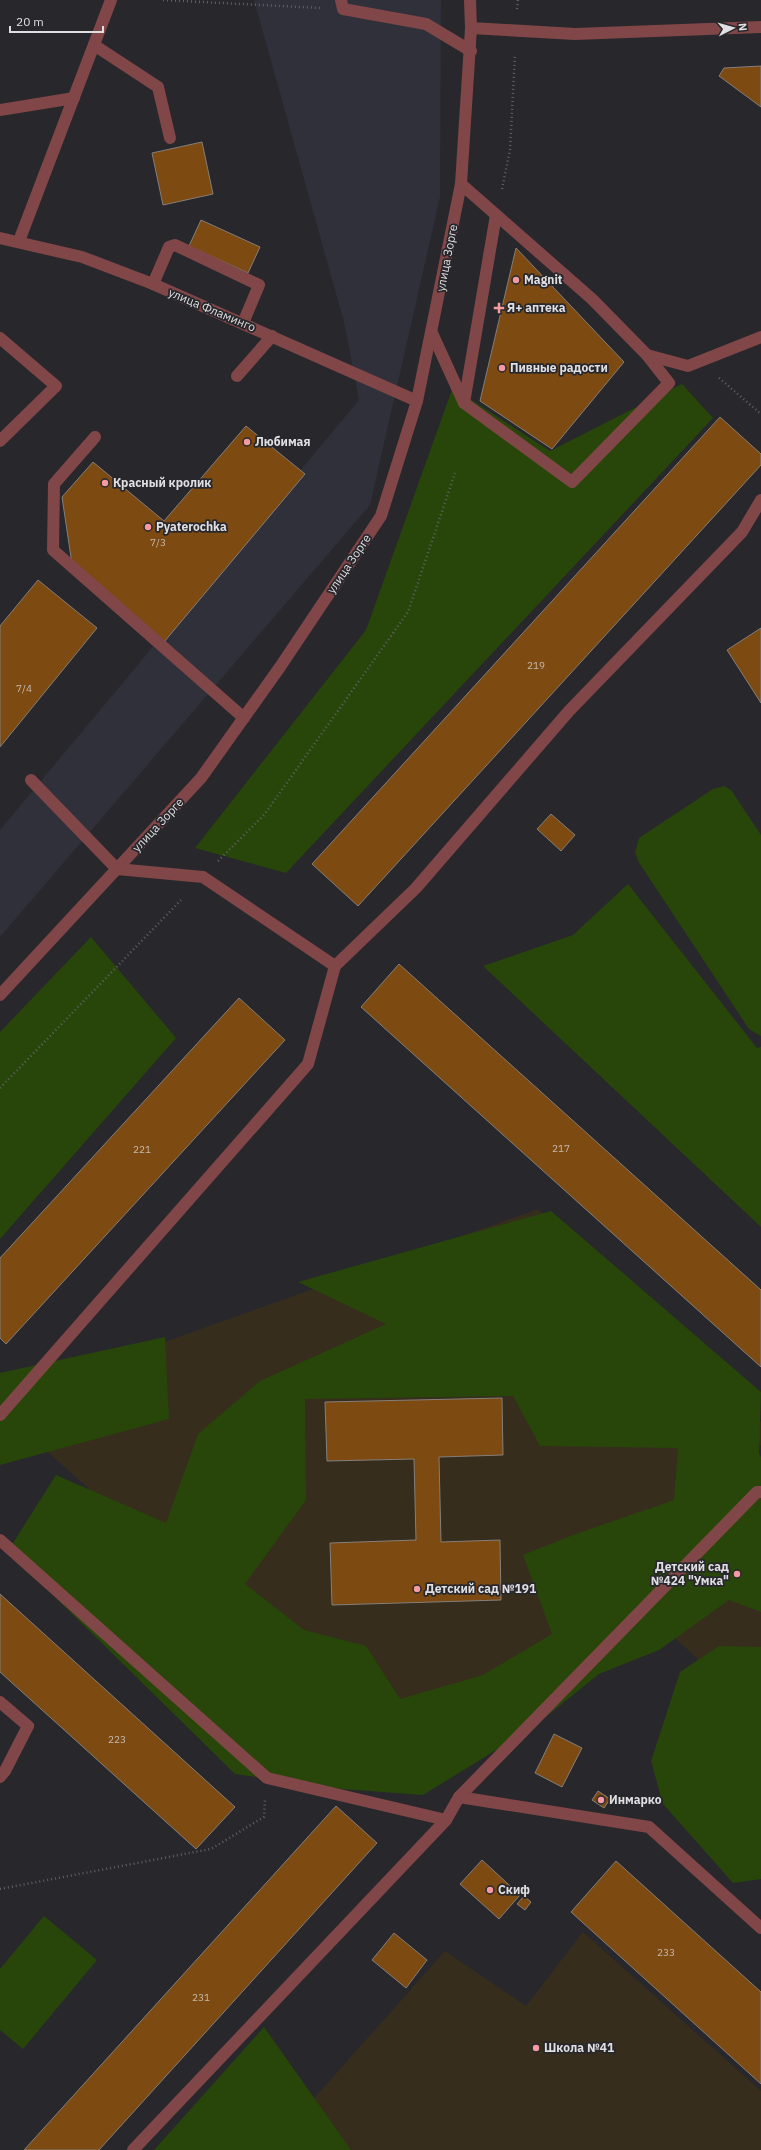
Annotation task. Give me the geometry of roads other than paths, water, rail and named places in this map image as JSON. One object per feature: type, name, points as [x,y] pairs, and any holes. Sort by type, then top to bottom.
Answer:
[{"type":"street","points":[[19,241],[111,0]]},
{"type":"street","name":"улица Зорге","points":[[0,995],[201,778],[280,667],[381,516],[417,401],[461,184],[471,51],[470,0]]},
{"type":"street","points":[[342,4],[426,24],[471,51]]},
{"type":"street","points":[[471,28],[575,34],[761,27]]},
{"type":"street","points":[[94,45],[158,86],[170,138]]},
{"type":"street","points":[[0,110],[74,98]]},
{"type":"street","points":[[432,333],[464,403],[572,482],[669,383],[647,355],[592,298],[461,184]]},
{"type":"street","points":[[464,403],[496,215]]},
{"type":"street","name":"улица Фламинго","points":[[0,238],[19,241],[82,257],[153,284],[417,401]]},
{"type":"street","points":[[153,284],[169,247],[175,245],[259,284],[243,323]]},
{"type":"street","points":[[237,376],[272,336]]},
{"type":"street","points":[[647,355],[688,366],[761,337]]},
{"type":"street","points":[[0,338],[56,386],[0,441]]},
{"type":"street","points":[[95,437],[54,484],[53,550],[244,718]]},
{"type":"street","points":[[0,1415],[308,1064],[335,966],[416,888],[569,711],[742,532],[761,500]]},
{"type":"street","points":[[30,780],[117,869],[203,877],[335,966]]},
{"type":"street","points":[[133,2150],[446,1820],[459,1797],[757,1492],[761,1492]]},
{"type":"street","points":[[0,1540],[267,1778],[446,1820]]},
{"type":"street","points":[[0,1702],[28,1726],[5,1771],[0,1777]]},
{"type":"street","points":[[459,1797],[648,1827],[761,1928]]},
{"type":"place","name":"Magnit","points":[[516,280]]},
{"type":"place","name":"Я+ аптека","points":[[499,308]]},
{"type":"place","name":"Пивные радости","points":[[502,368]]},
{"type":"place","name":"Любимая","points":[[247,442]]},
{"type":"place","name":"Красный кролик","points":[[105,483]]},
{"type":"place","name":"Pyaterochka","points":[[148,527]]},
{"type":"place","name":"Детский сад №424 \"Умка\"","points":[[737,1574]]},
{"type":"place","name":"Детский сад №191","points":[[417,1589]]},
{"type":"place","name":"Инмарко","points":[[601,1800]]},
{"type":"place","name":"Скиф","points":[[490,1890]]},
{"type":"place","name":"Школа №41","points":[[536,2048]]}]
